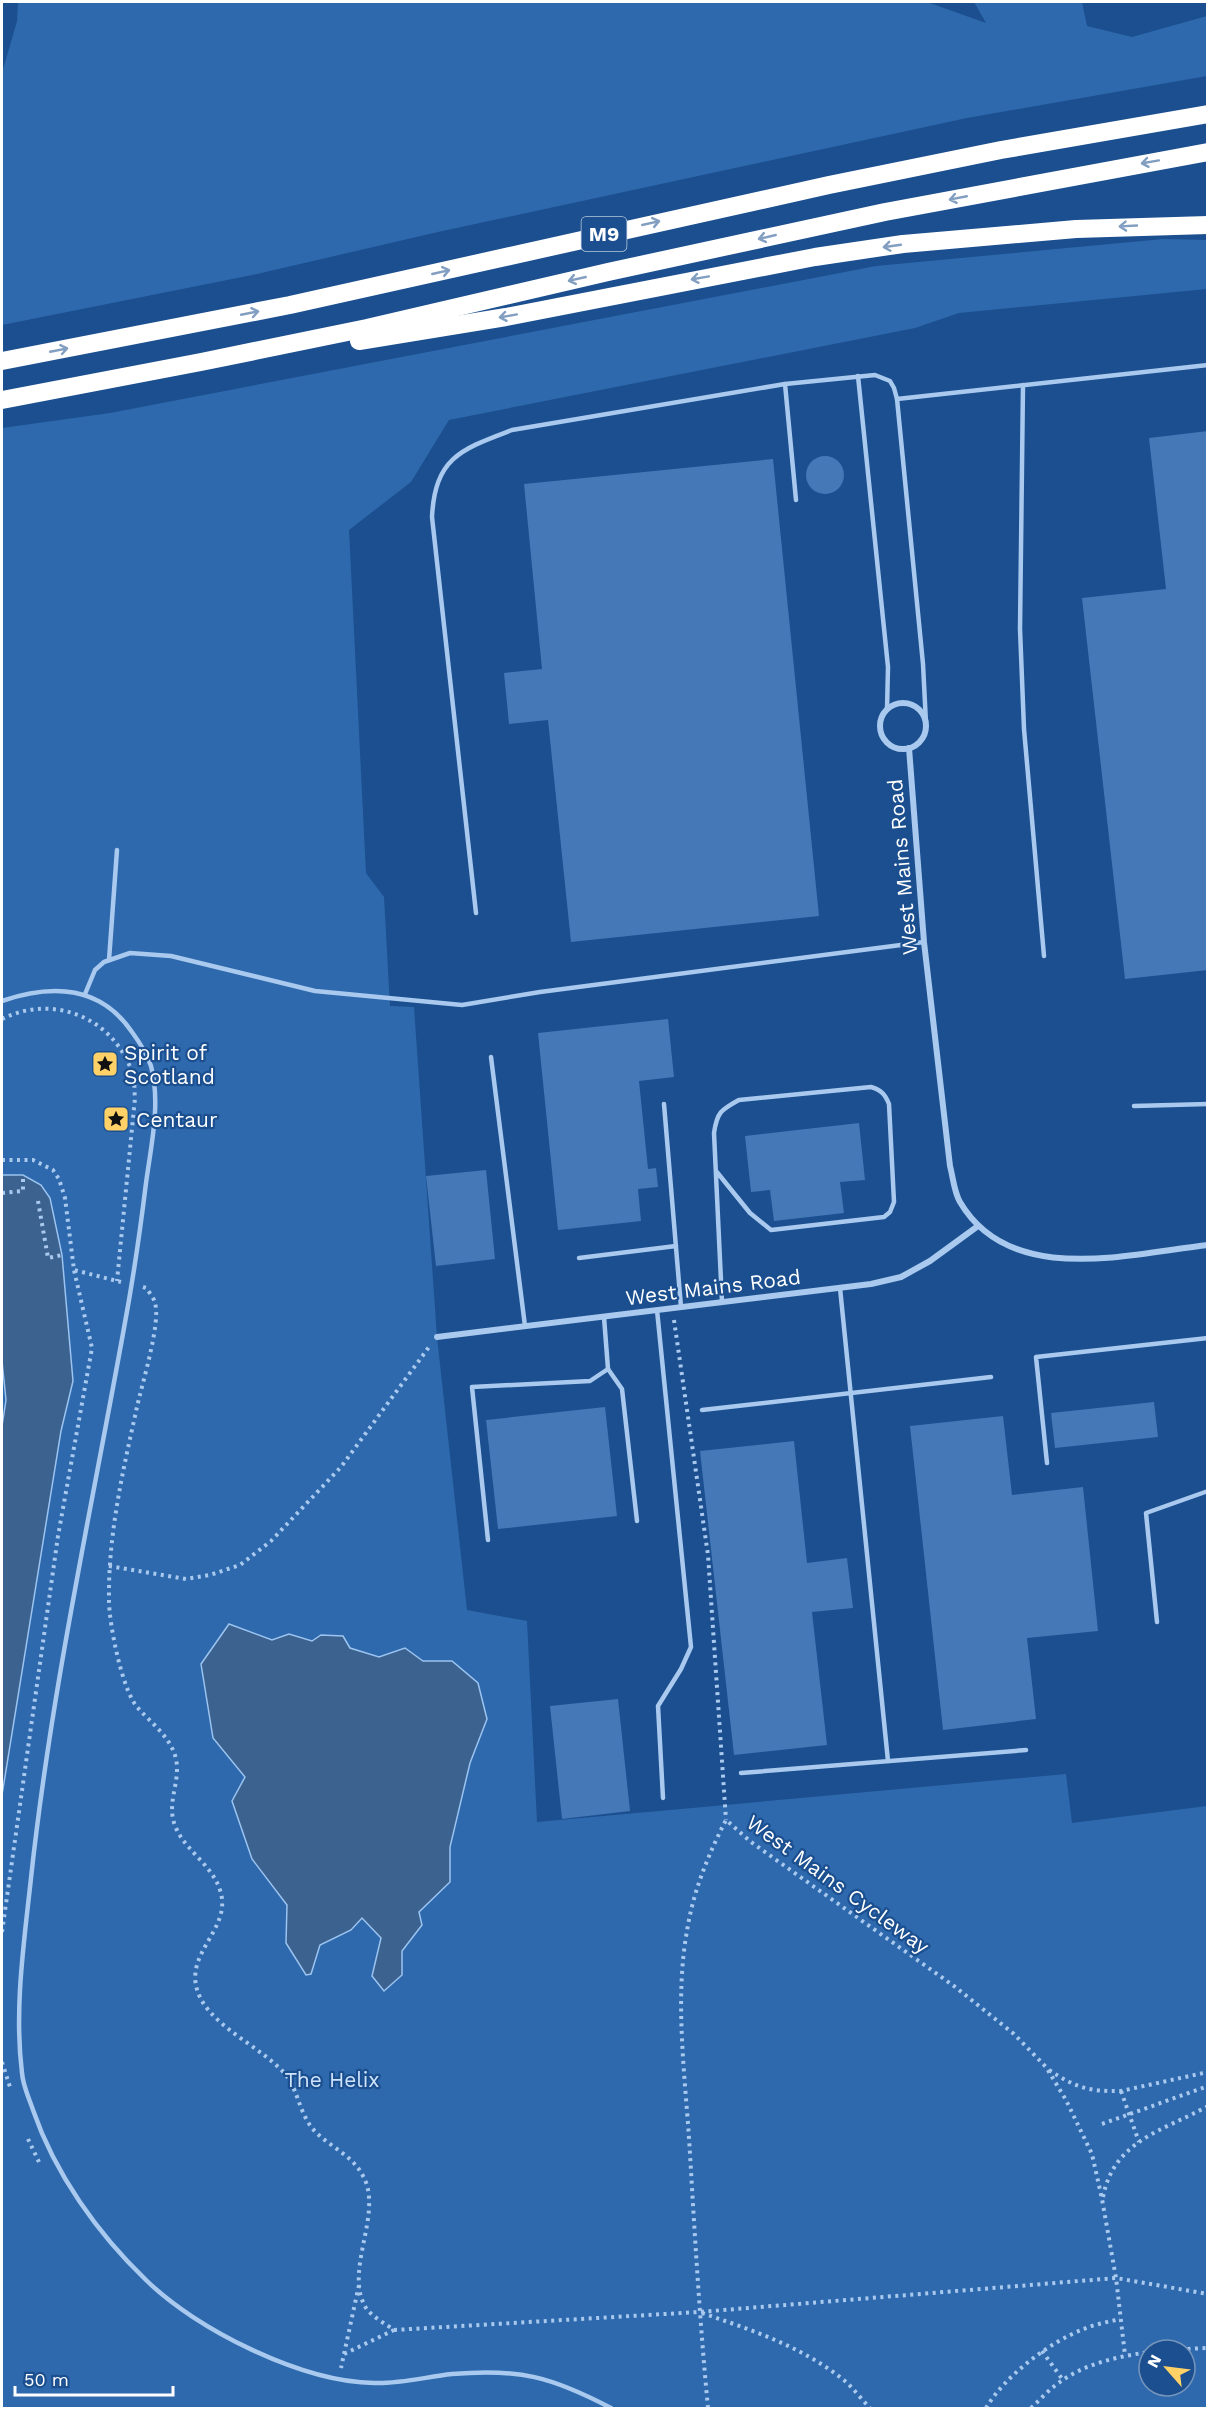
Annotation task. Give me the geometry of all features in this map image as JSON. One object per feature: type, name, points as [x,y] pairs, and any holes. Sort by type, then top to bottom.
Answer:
[{"type":"highway","name":"M9","points":[[2,361],[290,305],[829,185],[1002,150],[1208,114]]},
{"type":"highway","name":"M9","points":[[2,400],[368,328],[608,272],[885,212],[1208,152]]},
{"type":"highway","points":[[29,394],[506,317],[754,268],[903,244],[1041,231],[1208,225]]},
{"type":"street","points":[[907,703],[921,711],[926,723],[923,739],[909,748],[893,746],[882,735],[881,721],[887,710],[897,704],[907,703]]},
{"type":"street","name":"West Mains Road","points":[[909,748],[924,942],[950,1166],[959,1200],[978,1226],[1006,1244],[1038,1257],[1076,1261],[1208,1245]]},
{"type":"street","name":"West Mains Road","points":[[437,1337],[871,1284],[901,1276],[930,1261],[978,1226]]},
{"type":"lane","points":[[897,399],[1208,365]]},
{"type":"lane","points":[[858,376],[888,667],[887,710]]},
{"type":"lane","points":[[476,913],[432,517],[433,494],[442,472],[456,455],[476,444],[512,430],[786,384],[858,376],[883,377],[894,388],[897,399],[923,664],[926,723]]},
{"type":"lane","points":[[786,384],[796,500]]},
{"type":"lane","points":[[1023,385],[1020,629],[1024,729],[1044,956]]},
{"type":"lane","points":[[110,960],[117,850]]},
{"type":"lane","points":[[85,994],[95,970],[104,962],[130,953],[159,954],[315,991],[462,1005],[540,992],[924,942]]},
{"type":"lane","points":[[2,1001],[54,990],[85,994],[124,1020],[150,1061],[155,1089],[150,1154],[132,1284],[56,1698],[38,1809],[22,1967],[18,2036],[22,2081],[52,2157],[101,2229],[147,2282],[217,2332],[253,2351],[292,2366],[339,2378],[374,2383],[485,2372],[532,2375],[576,2390],[611,2409]]},
{"type":"lane","points":[[491,1057],[525,1326]]},
{"type":"lane","points":[[716,1171],[762,1226],[771,1230],[884,1217],[890,1212],[894,1202],[889,1104],[880,1090],[871,1087],[739,1100],[722,1109],[716,1118],[714,1133],[722,1302]]},
{"type":"lane","points":[[664,1104],[681,1307]]},
{"type":"lane","points":[[1134,1106],[1208,1104]]},
{"type":"lane","points":[[579,1258],[676,1246]]},
{"type":"lane","points":[[840,1288],[888,1761]]},
{"type":"lane","points":[[657,1310],[691,1647],[658,1706],[663,1798]]},
{"type":"lane","points":[[604,1317],[608,1369],[622,1389],[637,1521]]},
{"type":"lane","points":[[1047,1463],[1036,1357],[1208,1338]]},
{"type":"lane","points":[[488,1540],[472,1387],[590,1381],[608,1369]]},
{"type":"lane","points":[[702,1410],[991,1377]]},
{"type":"lane","points":[[1157,1622],[1146,1513],[1208,1491]]},
{"type":"lane","points":[[741,1773],[1026,1750]]},
{"type":"path","points":[[2,1019],[12,1013],[36,1009],[62,1009],[80,1014],[114,1040],[125,1055],[133,1076],[135,1098],[117,1281]]},
{"type":"path","points":[[2,1160],[33,1160],[53,1170],[59,1179],[65,1198],[75,1270],[92,1348],[58,1536],[2,1932]]},
{"type":"path","points":[[2,1193],[23,1191],[22,1175]]},
{"type":"path","points":[[38,1201],[48,1258],[62,1255]]},
{"type":"path","points":[[75,1270],[146,1288],[155,1303],[155,1325],[127,1453],[109,1566],[109,1604],[126,1688],[136,1706],[161,1732],[176,1759],[171,1814],[183,1842],[211,1874],[221,1892],[221,1913],[216,1929],[197,1959],[195,1979],[202,2001],[225,2025],[285,2075],[295,2090],[299,2107],[311,2126],[326,2143],[349,2157],[361,2171],[370,2187],[359,2284],[339,2378]]},
{"type":"path","points":[[672,1308],[708,1555],[726,1820]]},
{"type":"path","points":[[109,1566],[186,1579],[210,1575],[240,1565],[271,1541],[340,1467],[437,1337]]},
{"type":"path","name":"West Mains Cycleway","points":[[708,2409],[699,2312],[681,1995],[689,1921],[700,1881],[726,1820],[752,1842],[954,1986],[1014,2034],[1046,2067],[1066,2100],[1092,2154],[1116,2278],[1125,2355]]},
{"type":"path","points":[[1046,2067],[1069,2083],[1089,2090],[1121,2091],[1208,2072]]},
{"type":"path","points":[[1102,2124],[1208,2086]]},
{"type":"path","points":[[1121,2091],[1139,2142]]},
{"type":"path","points":[[1102,2199],[1106,2180],[1116,2161],[1139,2142],[1208,2106]]},
{"type":"path","points":[[344,2354],[394,2330],[699,2312],[1116,2278],[1208,2294]]},
{"type":"path","points":[[359,2284],[367,2309],[394,2330]]},
{"type":"path","points":[[699,2312],[759,2332],[801,2353],[845,2382],[870,2409]]},
{"type":"path","points":[[986,2409],[992,2398],[1042,2351],[1084,2329],[1120,2319]]},
{"type":"path","points":[[1042,2351],[1063,2380]]},
{"type":"path","points":[[1031,2409],[1063,2380],[1090,2367],[1125,2355],[1137,2354]]},
{"type":"green space","points":[[18,2],[927,2],[986,23],[974,2],[1082,2],[1087,26],[1132,37],[1207,16],[1207,76],[967,118],[438,232],[257,274],[2,325],[2,73],[17,21]]},
{"type":"green space","name":"The Helix","points":[[1163,239],[1207,240],[1207,289],[959,313],[915,328],[449,420],[411,482],[349,530],[366,873],[384,897],[390,1006],[414,1007],[437,1337],[467,1610],[527,1621],[537,1822],[1066,1774],[1072,1823],[1207,1806],[1207,2408],[2,2408],[2,428],[110,413],[876,266]]},
{"type":"shaded area","points":[[2,1175],[23,1175],[41,1185],[50,1198],[62,1255],[73,1381],[61,1431],[2,1795],[2,1426],[6,1400],[2,1361]]},
{"type":"shaded area","points":[[229,1624],[272,1640],[289,1634],[312,1641],[321,1635],[343,1636],[350,1648],[379,1657],[405,1648],[423,1661],[452,1661],[478,1683],[487,1719],[470,1763],[450,1847],[450,1882],[419,1912],[422,1925],[402,1951],[402,1975],[384,1991],[372,1976],[381,1938],[362,1918],[351,1930],[320,1945],[311,1974],[306,1975],[286,1943],[287,1905],[252,1859],[232,1801],[245,1777],[213,1738],[201,1664]]},
{"type":"building","points":[[1208,431],[1208,970],[1125,979],[1082,598],[1166,589],[1149,438]]},
{"type":"building","points":[[825,456],[838,462],[844,475],[838,488],[825,494],[812,488],[806,475],[812,462]]},
{"type":"building","points":[[773,459],[819,916],[571,942],[548,720],[509,724],[504,673],[542,669],[524,484]]},
{"type":"building","points":[[668,1019],[674,1077],[639,1081],[648,1169],[656,1168],[658,1187],[638,1189],[641,1221],[558,1230],[538,1033]]},
{"type":"building","points":[[859,1123],[865,1180],[840,1182],[844,1213],[774,1221],[770,1190],[751,1192],[745,1136]]},
{"type":"building","points":[[486,1170],[495,1259],[436,1266],[426,1176]]},
{"type":"building","points":[[1154,1402],[1158,1437],[1055,1448],[1051,1413]]},
{"type":"building","points":[[605,1407],[617,1516],[498,1529],[486,1420]]},
{"type":"building","points":[[1003,1416],[1012,1495],[1083,1487],[1098,1631],[1027,1638],[1036,1719],[943,1730],[910,1426]]},
{"type":"building","points":[[794,1441],[807,1563],[847,1558],[853,1608],[812,1612],[827,1745],[734,1755],[700,1451]]},
{"type":"building","points":[[618,1699],[630,1811],[562,1819],[550,1706]]},
{"type":"place","name":"Spirit of Scotland","points":[[105,1064]]},
{"type":"place","name":"Centaur","points":[[116,1119]]}]
